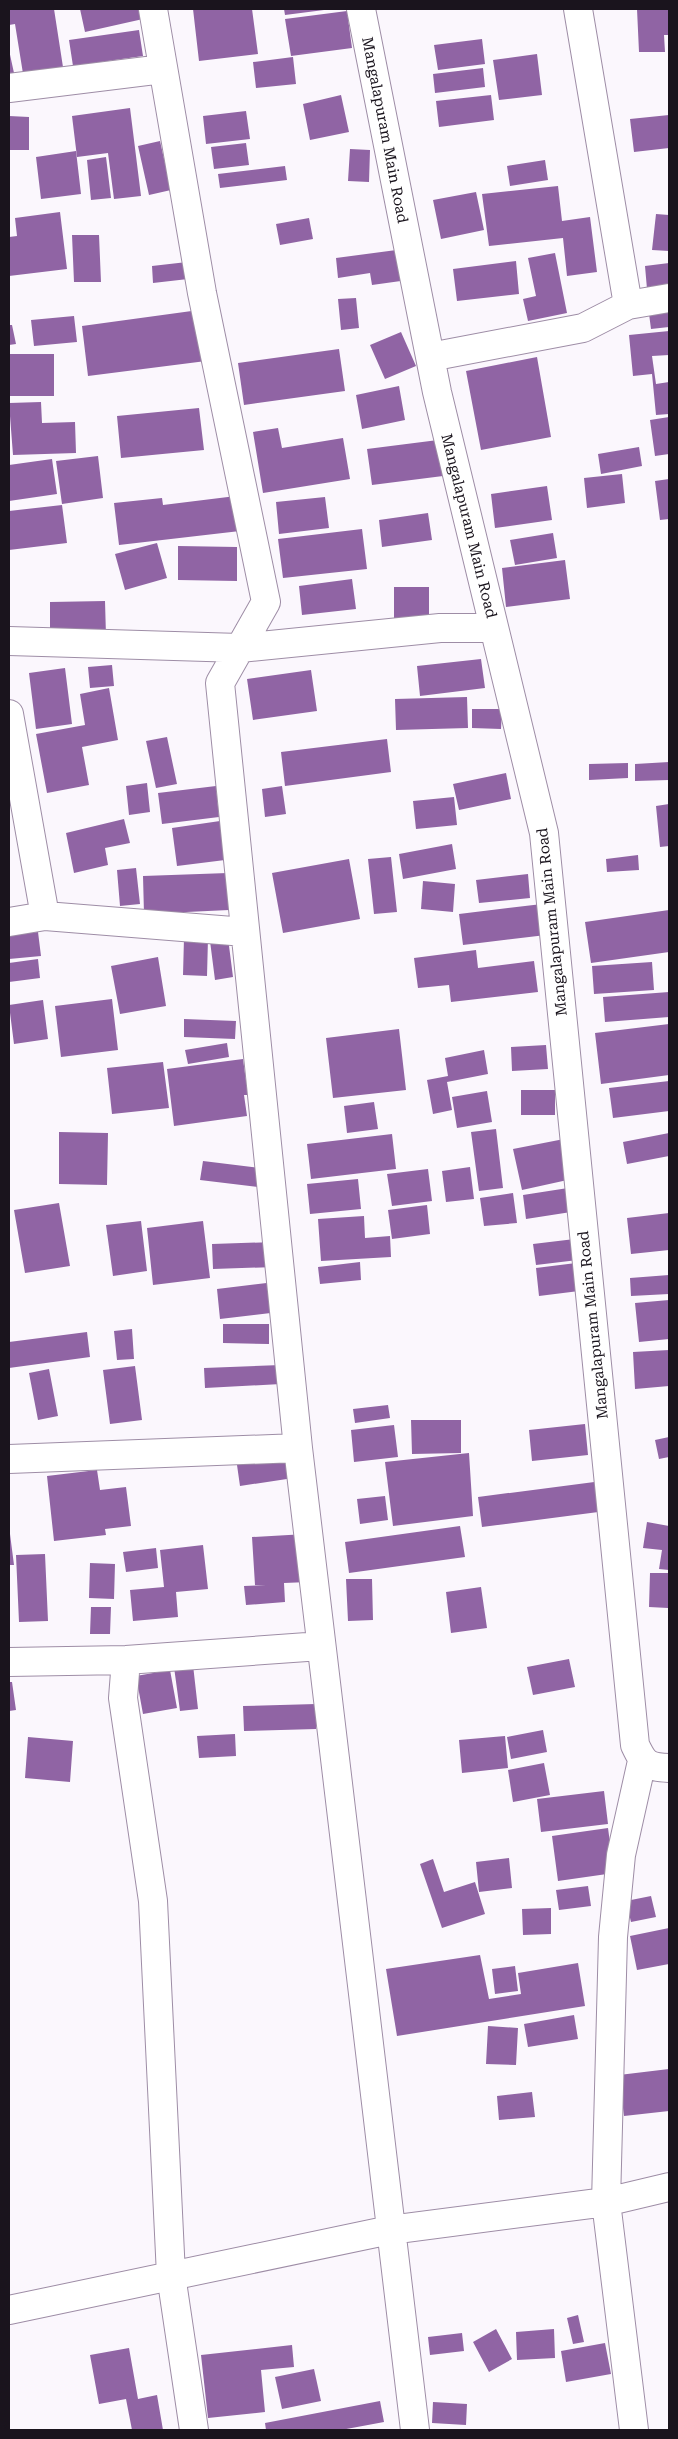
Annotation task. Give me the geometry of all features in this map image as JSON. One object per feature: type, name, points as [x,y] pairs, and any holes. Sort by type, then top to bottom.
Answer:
[{"type":"street","points":[[153,9],[202,293],[266,602],[220,683],[298,1448],[415,2430]]},
{"type":"street","name":"Mangalapuram Main Road","points":[[360,9],[430,357],[544,833],[635,1745],[642,1761]]},
{"type":"street","points":[[578,9],[628,305]]},
{"type":"street","points":[[9,88],[163,69]]},
{"type":"street","points":[[430,357],[583,328],[628,305],[669,298]]},
{"type":"street","points":[[9,641],[240,648],[440,628],[494,628]]},
{"type":"street","points":[[9,714],[45,916]]},
{"type":"street","points":[[9,922],[45,916],[246,932]]},
{"type":"street","points":[[9,1459],[298,1448]]},
{"type":"street","points":[[9,1662],[126,1660],[321,1646]]},
{"type":"street","points":[[126,1660],[123,1698],[153,1901],[172,2274],[194,2430]]},
{"type":"street","points":[[634,2430],[606,2202],[614,1937],[620,1856],[642,1761],[655,1767],[669,1768]]},
{"type":"street","points":[[9,2310],[172,2274],[390,2230],[606,2202],[669,2187]]},
{"type":"building","points":[[9,9],[54,9],[65,80],[25,86],[15,24],[9,25]]},
{"type":"building","points":[[80,9],[141,9],[143,19],[85,32]]},
{"type":"building","points":[[193,9],[252,9],[258,54],[199,61]]},
{"type":"building","points":[[284,9],[324,9],[324,10],[285,15]]},
{"type":"building","points":[[637,9],[669,9],[669,35],[664,35],[665,52],[639,52]]},
{"type":"building","points":[[347,11],[352,48],[291,56],[285,19]]},
{"type":"building","points":[[139,30],[143,56],[73,66],[69,40]]},
{"type":"building","points":[[482,39],[485,64],[438,70],[434,45]]},
{"type":"building","points":[[9,50],[14,73],[9,74]]},
{"type":"building","points":[[537,54],[542,95],[499,100],[493,60]]},
{"type":"building","points":[[293,57],[296,84],[256,88],[253,62]]},
{"type":"building","points":[[483,68],[485,87],[435,93],[433,74]]},
{"type":"building","points":[[341,95],[349,132],[310,140],[303,104]]},
{"type":"building","points":[[491,95],[494,120],[439,127],[436,101]]},
{"type":"building","points":[[130,108],[141,196],[114,199],[108,153],[77,157],[72,116]]},
{"type":"building","points":[[246,111],[250,139],[206,144],[203,116]]},
{"type":"building","points":[[669,115],[669,148],[634,152],[630,119]]},
{"type":"building","points":[[9,116],[29,117],[29,150],[9,150]]},
{"type":"building","points":[[160,141],[171,190],[149,195],[138,146]]},
{"type":"building","points":[[246,143],[249,165],[214,169],[211,147]]},
{"type":"building","points":[[350,149],[370,150],[369,182],[348,181]]},
{"type":"building","points":[[76,151],[81,194],[41,199],[36,157]]},
{"type":"building","points":[[106,157],[111,198],[91,200],[87,160]]},
{"type":"building","points":[[545,160],[548,180],[510,186],[507,166]]},
{"type":"building","points":[[285,166],[287,180],[220,188],[218,174]]},
{"type":"building","points":[[558,186],[562,221],[590,217],[597,272],[567,276],[563,238],[489,246],[482,194]]},
{"type":"building","points":[[476,192],[484,230],[441,239],[433,200]]},
{"type":"building","points":[[60,212],[67,269],[9,276],[9,237],[17,236],[15,218]]},
{"type":"building","points":[[656,214],[669,215],[669,251],[652,250]]},
{"type":"building","points":[[309,218],[313,239],[280,245],[276,224]]},
{"type":"building","points":[[72,235],[99,235],[101,282],[74,282]]},
{"type":"building","points":[[404,249],[408,280],[372,285],[370,273],[338,278],[336,258]]},
{"type":"building","points":[[555,253],[567,313],[528,321],[523,299],[536,296],[528,258]]},
{"type":"building","points":[[516,261],[519,294],[457,301],[453,269]]},
{"type":"building","points":[[187,262],[188,279],[153,283],[152,266]]},
{"type":"building","points":[[669,263],[669,287],[647,289],[645,266]]},
{"type":"building","points":[[356,298],[359,328],[341,330],[338,299]]},
{"type":"building","points":[[669,303],[669,327],[651,329],[648,306]]},
{"type":"building","points":[[199,310],[206,361],[88,376],[82,326]]},
{"type":"building","points":[[74,316],[77,342],[34,346],[31,320]]},
{"type":"building","points":[[9,325],[12,325],[16,344],[9,345]]},
{"type":"building","points":[[669,331],[669,355],[652,356],[656,384],[669,382],[669,414],[656,415],[652,374],[633,376],[629,335]]},
{"type":"building","points":[[401,332],[416,366],[385,379],[370,345]]},
{"type":"building","points":[[339,349],[345,391],[244,405],[238,363]]},
{"type":"building","points":[[9,354],[54,354],[54,396],[9,396]]},
{"type":"building","points":[[537,357],[551,437],[481,450],[466,371]]},
{"type":"building","points":[[399,386],[405,420],[362,429],[356,395]]},
{"type":"building","points":[[41,402],[42,423],[75,422],[76,453],[13,455],[9,403]]},
{"type":"building","points":[[199,408],[204,450],[121,458],[117,416]]},
{"type":"building","points":[[669,417],[669,454],[655,456],[650,420]]},
{"type":"building","points":[[278,428],[282,448],[343,438],[350,479],[263,493],[253,432]]},
{"type":"building","points":[[438,440],[443,476],[372,485],[367,449]]},
{"type":"building","points":[[639,447],[642,466],[601,474],[598,454]]},
{"type":"building","points":[[98,456],[103,498],[62,504],[56,461]]},
{"type":"building","points":[[52,459],[57,494],[9,501],[9,465]]},
{"type":"building","points":[[622,474],[625,503],[587,508],[584,478]]},
{"type":"building","points":[[669,479],[669,519],[660,520],[655,481]]},
{"type":"building","points":[[547,486],[552,520],[495,528],[491,494]]},
{"type":"building","points":[[236,496],[240,531],[119,545],[114,503],[162,498],[163,505]]},
{"type":"building","points":[[325,497],[329,528],[279,534],[276,502]]},
{"type":"building","points":[[62,505],[67,543],[9,550],[9,511]]},
{"type":"building","points":[[428,513],[432,540],[382,547],[379,520]]},
{"type":"building","points":[[362,529],[367,569],[283,578],[278,539]]},
{"type":"building","points":[[553,533],[557,558],[515,565],[510,540]]},
{"type":"building","points":[[157,543],[167,578],[125,590],[115,554]]},
{"type":"building","points":[[178,546],[237,547],[237,581],[178,580]]},
{"type":"building","points":[[565,560],[570,599],[506,607],[502,568]]},
{"type":"building","points":[[352,579],[356,609],[302,615],[299,586]]},
{"type":"building","points":[[394,587],[429,587],[429,624],[394,624]]},
{"type":"building","points":[[105,601],[106,636],[50,637],[50,602]]},
{"type":"building","points":[[481,659],[485,688],[420,696],[417,666]]},
{"type":"building","points":[[112,665],[114,686],[90,688],[88,667]]},
{"type":"building","points":[[65,668],[72,724],[36,729],[29,673]]},
{"type":"building","points":[[311,670],[317,711],[253,720],[247,679]]},
{"type":"building","points":[[109,688],[118,740],[82,747],[89,785],[47,793],[36,734],[85,725],[80,694]]},
{"type":"building","points":[[467,697],[468,728],[396,730],[395,699]]},
{"type":"building","points":[[472,709],[502,709],[501,729],[472,728]]},
{"type":"building","points":[[167,737],[177,784],[156,788],[146,741]]},
{"type":"building","points":[[387,739],[391,772],[285,786],[281,752]]},
{"type":"building","points":[[669,762],[669,780],[635,781],[635,764]]},
{"type":"building","points":[[628,763],[628,778],[589,780],[589,764]]},
{"type":"building","points":[[506,773],[511,799],[459,810],[453,784]]},
{"type":"building","points":[[147,783],[150,812],[129,815],[126,786]]},
{"type":"building","points":[[216,786],[219,817],[162,824],[158,793]]},
{"type":"building","points":[[282,786],[286,814],[265,817],[262,789]]},
{"type":"building","points":[[454,797],[457,825],[416,829],[413,801]]},
{"type":"building","points":[[669,804],[669,846],[660,847],[656,806]]},
{"type":"building","points":[[124,819],[130,843],[105,848],[108,865],[74,873],[66,833]]},
{"type":"building","points":[[220,821],[225,860],[177,866],[172,828]]},
{"type":"building","points":[[452,844],[456,869],[403,879],[399,854]]},
{"type":"building","points":[[638,855],[639,870],[607,872],[606,859]]},
{"type":"building","points":[[391,857],[397,912],[374,914],[368,859]]},
{"type":"building","points":[[349,859],[360,919],[283,933],[272,873]]},
{"type":"building","points":[[136,868],[140,904],[120,906],[117,870]]},
{"type":"building","points":[[228,873],[229,910],[144,914],[143,876]]},
{"type":"building","points":[[528,874],[530,898],[479,903],[476,880]]},
{"type":"building","points":[[423,881],[455,884],[453,912],[421,909]]},
{"type":"building","points":[[542,904],[546,935],[463,945],[459,914]]},
{"type":"building","points":[[669,910],[669,952],[591,963],[585,922]]},
{"type":"building","points":[[38,932],[41,956],[9,959],[9,935]]},
{"type":"building","points":[[184,938],[208,938],[207,976],[183,975]]},
{"type":"building","points":[[228,938],[233,977],[215,980],[210,941]]},
{"type":"building","points":[[476,950],[478,968],[534,961],[538,992],[451,1002],[449,985],[418,988],[414,958]]},
{"type":"building","points":[[158,957],[166,1006],[120,1014],[111,966]]},
{"type":"building","points":[[38,959],[40,978],[9,982],[9,963]]},
{"type":"building","points":[[652,962],[654,990],[594,994],[592,966]]},
{"type":"building","points":[[669,992],[669,1017],[605,1022],[603,997]]},
{"type":"building","points":[[112,999],[118,1050],[61,1057],[55,1006]]},
{"type":"building","points":[[43,1000],[48,1039],[14,1044],[9,1005]]},
{"type":"building","points":[[184,1019],[236,1021],[235,1039],[184,1037]]},
{"type":"building","points":[[669,1024],[669,1075],[601,1084],[595,1033]]},
{"type":"building","points":[[399,1029],[406,1090],[333,1098],[326,1038]]},
{"type":"building","points":[[227,1043],[229,1057],[188,1064],[185,1050]]},
{"type":"building","points":[[546,1045],[548,1069],[512,1071],[511,1047]]},
{"type":"building","points":[[484,1050],[488,1074],[447,1082],[452,1110],[433,1114],[427,1080],[448,1076],[445,1058]]},
{"type":"building","points":[[243,1059],[248,1095],[244,1095],[247,1116],[174,1126],[167,1069]]},
{"type":"building","points":[[163,1062],[169,1108],[112,1114],[107,1068]]},
{"type":"building","points":[[669,1081],[669,1111],[613,1118],[609,1088]]},
{"type":"building","points":[[521,1090],[555,1090],[555,1115],[521,1115]]},
{"type":"building","points":[[487,1091],[492,1122],[457,1128],[452,1097]]},
{"type":"building","points":[[374,1102],[378,1129],[347,1133],[344,1106]]},
{"type":"building","points":[[496,1129],[503,1188],[479,1191],[471,1132]]},
{"type":"building","points":[[59,1132],[108,1133],[107,1185],[59,1184]]},
{"type":"building","points":[[669,1133],[669,1156],[627,1164],[623,1142]]},
{"type":"building","points":[[392,1134],[396,1169],[311,1179],[307,1144]]},
{"type":"building","points":[[564,1139],[572,1179],[522,1190],[513,1149]]},
{"type":"building","points":[[203,1161],[260,1168],[258,1187],[200,1180]]},
{"type":"building","points":[[470,1167],[474,1199],[446,1202],[442,1171]]},
{"type":"building","points":[[428,1169],[432,1201],[392,1206],[387,1174]]},
{"type":"building","points":[[358,1179],[361,1209],[310,1214],[307,1184]]},
{"type":"building","points":[[568,1188],[571,1212],[526,1219],[523,1195]]},
{"type":"building","points":[[513,1193],[517,1223],[484,1226],[480,1198]]},
{"type":"building","points":[[59,1203],[70,1266],[25,1273],[14,1210]]},
{"type":"building","points":[[427,1205],[430,1234],[392,1239],[388,1210]]},
{"type":"building","points":[[669,1213],[669,1250],[631,1254],[627,1218]]},
{"type":"building","points":[[364,1216],[365,1238],[390,1236],[391,1257],[321,1261],[318,1219]]},
{"type":"building","points":[[141,1221],[147,1271],[113,1276],[106,1225]]},
{"type":"building","points":[[203,1221],[210,1278],[153,1285],[147,1228]]},
{"type":"building","points":[[583,1238],[586,1259],[536,1265],[533,1244]]},
{"type":"building","points":[[274,1242],[275,1267],[213,1269],[212,1244]]},
{"type":"building","points":[[360,1262],[361,1280],[320,1284],[318,1267]]},
{"type":"building","points":[[576,1263],[579,1291],[539,1296],[536,1268]]},
{"type":"building","points":[[669,1275],[669,1294],[631,1296],[630,1278]]},
{"type":"building","points":[[275,1282],[279,1312],[220,1319],[217,1289]]},
{"type":"building","points":[[669,1300],[669,1339],[639,1342],[635,1303]]},
{"type":"building","points":[[223,1324],[269,1324],[269,1344],[223,1343]]},
{"type":"building","points":[[132,1329],[134,1359],[117,1360],[114,1331]]},
{"type":"building","points":[[87,1332],[90,1357],[9,1368],[9,1342]]},
{"type":"building","points":[[669,1350],[669,1386],[635,1389],[633,1352]]},
{"type":"building","points":[[281,1365],[281,1384],[205,1388],[204,1368]]},
{"type":"building","points":[[135,1366],[142,1420],[110,1424],[103,1370]]},
{"type":"building","points":[[49,1369],[58,1416],[38,1420],[29,1373]]},
{"type":"building","points":[[388,1405],[390,1418],[355,1423],[353,1409]]},
{"type":"building","points":[[411,1420],[461,1420],[461,1453],[412,1454]]},
{"type":"building","points":[[585,1424],[588,1455],[532,1461],[529,1430]]},
{"type":"building","points":[[394,1425],[398,1457],[354,1462],[351,1430]]},
{"type":"building","points":[[669,1437],[669,1457],[659,1459],[655,1440]]},
{"type":"building","points":[[469,1453],[473,1516],[393,1526],[385,1462]]},
{"type":"building","points":[[297,1456],[300,1477],[240,1486],[237,1465]]},
{"type":"building","points":[[97,1470],[100,1490],[126,1487],[131,1526],[105,1529],[106,1535],[54,1541],[47,1476]]},
{"type":"building","points":[[602,1481],[606,1511],[482,1527],[478,1497]]},
{"type":"building","points":[[385,1496],[388,1520],[360,1524],[357,1499]]},
{"type":"building","points":[[647,1522],[669,1526],[669,1570],[659,1569],[662,1550],[643,1548]]},
{"type":"building","points":[[460,1526],[465,1557],[349,1573],[345,1542]]},
{"type":"building","points":[[10,1534],[14,1565],[9,1565]]},
{"type":"building","points":[[306,1534],[308,1582],[284,1583],[285,1602],[246,1605],[244,1586],[266,1585],[255,1585],[252,1537]]},
{"type":"building","points":[[203,1545],[208,1589],[176,1592],[178,1617],[133,1621],[130,1590],[164,1587],[160,1550]]},
{"type":"building","points":[[156,1548],[158,1568],[126,1572],[123,1552]]},
{"type":"building","points":[[45,1554],[48,1621],[19,1622],[16,1555]]},
{"type":"building","points":[[90,1563],[115,1564],[114,1599],[89,1598]]},
{"type":"building","points":[[650,1573],[669,1573],[668,1608],[649,1607]]},
{"type":"building","points":[[346,1579],[372,1579],[373,1620],[348,1621]]},
{"type":"building","points":[[481,1587],[487,1628],[451,1633],[446,1592]]},
{"type":"building","points":[[91,1607],[111,1607],[110,1634],[90,1634]]},
{"type":"building","points":[[569,1659],[575,1687],[533,1695],[527,1667]]},
{"type":"building","points":[[193,1665],[198,1709],[180,1711],[174,1667]]},
{"type":"building","points":[[170,1670],[177,1708],[143,1714],[136,1676]]},
{"type":"building","points":[[9,1682],[12,1682],[16,1710],[9,1711]]},
{"type":"building","points":[[316,1704],[316,1729],[244,1731],[243,1706]]},
{"type":"building","points":[[543,1730],[547,1752],[511,1759],[507,1737]]},
{"type":"building","points":[[235,1734],[236,1756],[199,1758],[197,1736]]},
{"type":"building","points":[[505,1736],[508,1768],[462,1773],[459,1740]]},
{"type":"building","points":[[28,1737],[73,1741],[70,1782],[25,1778]]},
{"type":"building","points":[[544,1763],[550,1795],[513,1802],[508,1770]]},
{"type":"building","points":[[604,1791],[608,1824],[541,1832],[537,1799]]},
{"type":"building","points":[[608,1828],[614,1873],[558,1881],[552,1836]]},
{"type":"building","points":[[509,1858],[512,1888],[479,1892],[476,1862]]},
{"type":"building","points":[[433,1859],[444,1892],[475,1882],[485,1914],[442,1928],[420,1864]]},
{"type":"building","points":[[588,1886],[591,1906],[559,1910],[556,1890]]},
{"type":"building","points":[[651,1896],[656,1917],[631,1922],[626,1901]]},
{"type":"building","points":[[551,1908],[551,1934],[523,1935],[522,1909]]},
{"type":"building","points":[[669,1928],[669,1964],[637,1970],[630,1936]]},
{"type":"building","points":[[480,1955],[489,1999],[521,1994],[518,1973],[578,1963],[585,2006],[397,2036],[386,1969]]},
{"type":"building","points":[[515,1966],[518,1991],[495,1994],[492,1969]]},
{"type":"building","points":[[574,2015],[578,2039],[528,2047],[524,2024]]},
{"type":"building","points":[[488,2026],[518,2028],[516,2065],[486,2064]]},
{"type":"building","points":[[669,2069],[669,2111],[624,2116],[619,2075]]},
{"type":"building","points":[[532,2092],[535,2117],[499,2120],[497,2096]]},
{"type":"building","points":[[578,2315],[584,2342],[573,2344],[567,2318]]},
{"type":"building","points":[[496,2329],[512,2359],[489,2372],[473,2342]]},
{"type":"building","points":[[554,2329],[555,2358],[517,2360],[516,2332]]},
{"type":"building","points":[[462,2333],[464,2351],[430,2355],[428,2337]]},
{"type":"building","points":[[605,2343],[611,2374],[566,2382],[561,2351]]},
{"type":"building","points":[[292,2345],[294,2367],[261,2370],[265,2412],[208,2418],[201,2355]]},
{"type":"building","points":[[129,2348],[138,2399],[157,2395],[163,2430],[132,2430],[126,2399],[99,2404],[90,2355]]},
{"type":"building","points":[[314,2369],[321,2401],[282,2409],[275,2377]]},
{"type":"building","points":[[380,2401],[384,2422],[341,2430],[266,2430],[265,2423]]},
{"type":"building","points":[[433,2402],[467,2404],[466,2425],[432,2423]]}]
